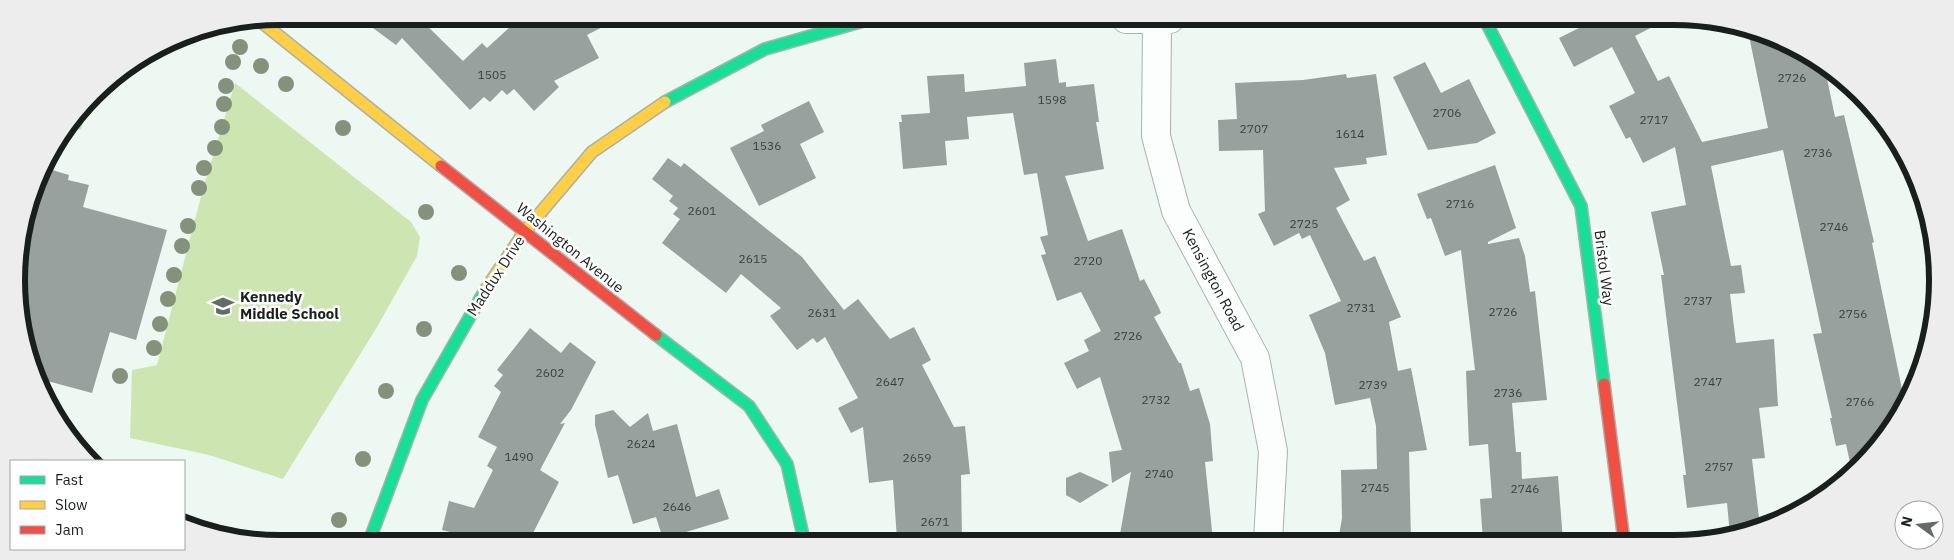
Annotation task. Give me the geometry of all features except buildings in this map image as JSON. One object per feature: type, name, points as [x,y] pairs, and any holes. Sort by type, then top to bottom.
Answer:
[{"type":"street","name":"Maddux Drive","points":[[371,535],[422,400],[482,295],[525,231],[592,152],[676,94],[765,49],[849,25]]},
{"type":"street","name":"Kensington Road","points":[[1157,25],[1156,136],[1176,211],[1255,358],[1273,451],[1268,535]]},
{"type":"street","name":"Bristol Way","points":[[1488,25],[1581,206],[1623,535]]},
{"type":"street","name":"Washington Avenue","points":[[266,26],[525,231],[559,261],[749,406],[787,464],[803,535]]},
{"type":"green space","points":[[235,83],[411,222],[420,237],[417,256],[377,327],[283,479],[209,455],[130,438],[132,370],[157,365],[203,189]]},
{"type":"green space","points":[[85,116],[81,130],[75,128]]},
{"type":"traffic: fast","points":[[665,102],[765,49],[849,25]]},
{"type":"traffic: fast","points":[[1488,25],[1581,206],[1604,384]]},
{"type":"traffic: fast","points":[[371,535],[422,400],[484,292]]},
{"type":"traffic: fast","points":[[656,335],[749,406],[787,464],[803,535]]},
{"type":"traffic: slow","points":[[266,26],[441,166]]},
{"type":"traffic: slow","points":[[484,292],[525,231],[592,152],[665,102]]},
{"type":"traffic: jam","points":[[441,166],[656,335]]},
{"type":"traffic: jam","points":[[1604,384],[1623,535]]},
{"type":"place","name":"Kennedy Middle School","points":[[223,306]]}]
